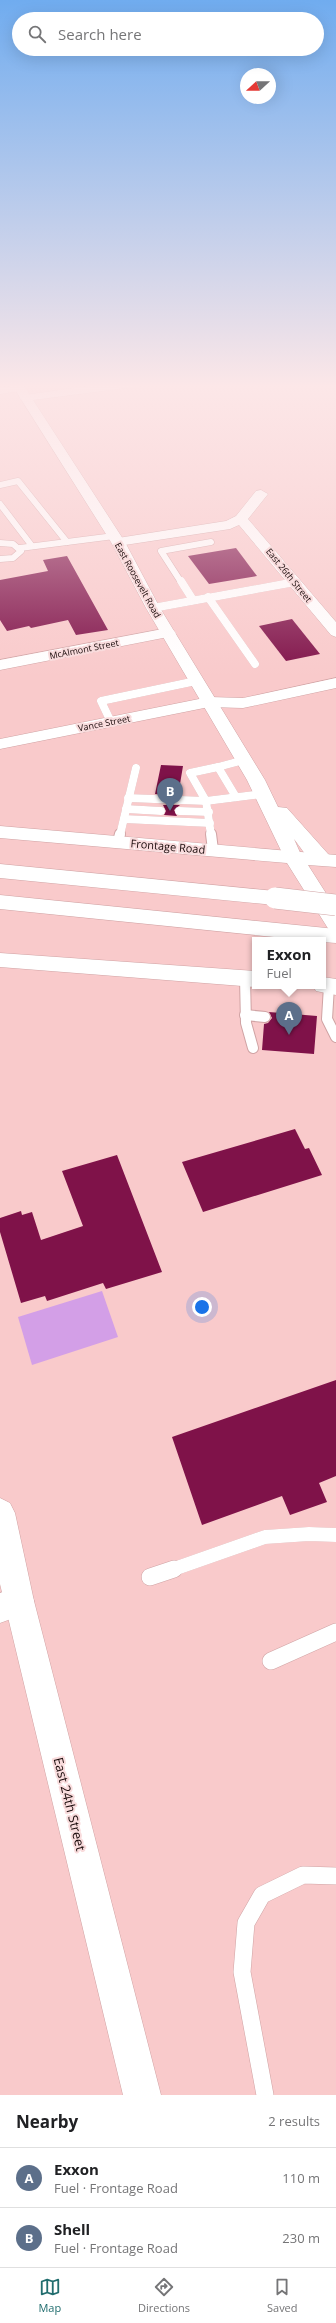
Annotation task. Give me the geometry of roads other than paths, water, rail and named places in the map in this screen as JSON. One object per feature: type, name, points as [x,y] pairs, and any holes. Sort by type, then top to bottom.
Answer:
[{"type":"main road","name":"East Roosevelt Road","points":[[78,481],[114,537],[153,608],[244,760],[259,787],[293,857],[336,925]]},
{"type":"main road","points":[[114,537],[230,525],[242,519],[261,494]]},
{"type":"main road","name":"East 26th Street","points":[[242,519],[336,632]]},
{"type":"main road","name":"McAlmont Street","points":[[0,665],[168,633]]},
{"type":"main road","name":"Vance Street","points":[[209,702],[236,689],[296,678],[336,668]]},
{"type":"main road","name":"Vance Street","points":[[0,744],[209,702],[242,703],[336,683]]},
{"type":"main road","name":"East Roosevelt Road","points":[[259,787],[329,860],[336,873]]},
{"type":"main road","name":"Frontage Road","points":[[0,832],[329,860]]},
{"type":"main road","points":[[0,871],[336,905]]},
{"type":"main road","points":[[0,902],[336,936]]},
{"type":"main road","points":[[0,960],[250,979]]},
{"type":"main road","name":"East 24th Street","points":[[0,1513],[10,1604],[142,2095]]},
{"type":"lane","points":[[0,485],[18,481],[67,542]]},
{"type":"lane","points":[[0,504],[32,546]]},
{"type":"lane","points":[[0,543],[13,544],[20,548],[114,537]]},
{"type":"lane","points":[[193,600],[161,551],[211,542]]},
{"type":"lane","points":[[0,559],[17,556],[20,553],[20,548]]},
{"type":"lane","points":[[153,608],[295,582]]},
{"type":"lane","points":[[208,597],[255,664]]},
{"type":"lane","points":[[111,722],[101,701],[196,681]]},
{"type":"lane","points":[[212,850],[209,812],[206,801],[190,773],[244,760]]},
{"type":"lane","points":[[218,767],[236,797]]},
{"type":"lane","points":[[118,842],[136,768]]},
{"type":"lane","points":[[128,798],[206,801],[236,797],[259,787]]},
{"type":"lane","points":[[126,809],[162,810]]},
{"type":"lane","points":[[179,811],[209,812]]},
{"type":"lane","points":[[124,819],[210,823]]},
{"type":"lane","points":[[250,979],[245,1015],[253,1048]]},
{"type":"lane","points":[[329,986],[321,1019],[336,1037]]},
{"type":"lane","points":[[245,1015],[265,1017]]},
{"type":"lane","points":[[150,1577],[265,1537],[309,1534],[336,1535]]},
{"type":"lane","points":[[271,1661],[336,1632]]},
{"type":"lane","points":[[265,2095],[242,1972],[246,1923],[262,1895],[303,1875],[336,1876]]},
{"type":"place","name":"Shell","points":[[170,811]]},
{"type":"place","name":"Exxon","points":[[289,1035]]}]
